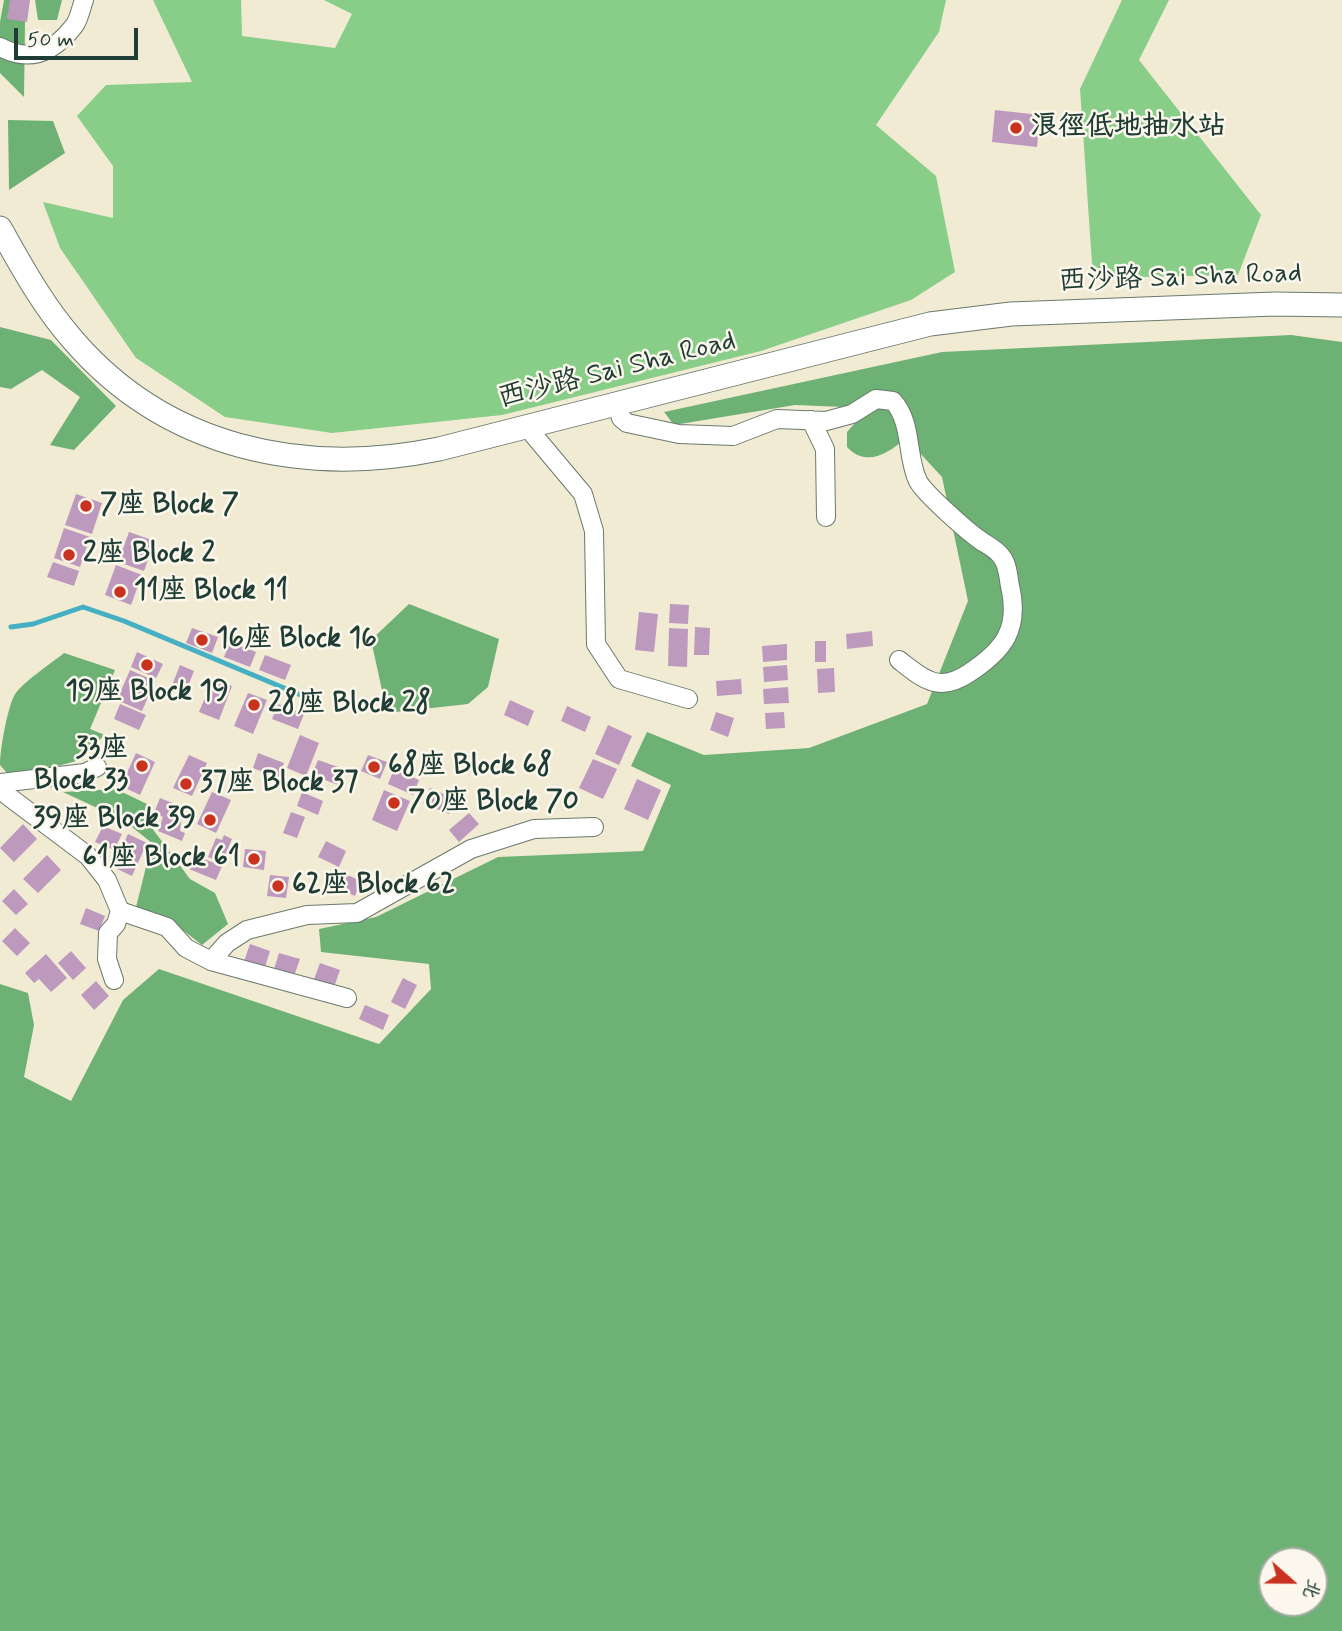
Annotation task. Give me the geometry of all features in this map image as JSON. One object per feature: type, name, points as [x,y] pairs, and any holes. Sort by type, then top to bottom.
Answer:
[{"type":"main road","name":"西沙路 Sai Sha Road","points":[[0,228],[55,319],[90,358],[146,403],[212,436],[282,456],[349,460],[415,454],[901,328],[1011,314],[1275,304],[1342,305]]},
{"type":"street","points":[[0,47],[19,57],[46,52],[76,25],[81,7],[96,0]]},
{"type":"street","points":[[617,403],[624,421],[679,434],[733,436],[777,419],[841,418],[876,399],[893,401],[903,418],[919,482],[971,534],[1001,555],[1006,565],[1014,618],[1000,647],[986,662],[958,680],[944,683],[912,674],[898,660]]},
{"type":"street","points":[[811,420],[825,449],[826,517]]},
{"type":"street","points":[[526,426],[583,494],[594,531],[596,644],[619,679],[688,699]]},
{"type":"street","points":[[0,783],[85,772],[97,767]]},
{"type":"street","points":[[0,790],[88,856],[107,880],[120,911],[116,924],[108,933],[107,959],[114,981]]},
{"type":"street","points":[[211,961],[227,943],[247,930],[307,915],[357,913],[471,849],[534,829],[594,827]]},
{"type":"street","points":[[120,911],[167,927],[186,947],[211,961],[346,998]]},
{"type":"green space","points":[[4,0],[14,0],[25,22],[24,97],[0,73],[0,22]]},
{"type":"green space","points":[[35,0],[62,0],[57,20],[38,20]]},
{"type":"green space","points":[[153,0],[241,0],[242,36],[335,48],[352,14],[324,0],[946,0],[939,32],[876,125],[936,176],[955,272],[911,300],[761,351],[502,415],[332,433],[225,417],[136,358],[60,248],[43,202],[113,218],[113,166],[77,116],[106,85],[192,82]]},
{"type":"green space","points":[[1122,0],[1169,0],[1139,60],[1261,215],[1238,275],[1093,278],[1080,89]]},
{"type":"green space","points":[[8,120],[53,121],[65,153],[9,190]]},
{"type":"green space","points":[[0,327],[51,340],[116,406],[74,450],[50,445],[80,397],[42,370],[11,389],[0,387]]},
{"type":"green space","points":[[1291,335],[1342,342],[1342,1631],[0,1631],[0,984],[28,993],[34,1025],[24,1077],[71,1101],[123,1000],[159,969],[379,1044],[431,989],[429,964],[321,952],[319,929],[376,917],[498,857],[643,851],[671,785],[631,766],[647,732],[704,755],[809,748],[927,704],[968,601],[942,477],[906,438],[877,456],[862,457],[847,447],[847,432],[868,408],[795,405],[674,425],[664,412],[942,352]]},
{"type":"green space","points":[[409,604],[499,639],[488,687],[468,704],[387,713],[371,640]]},
{"type":"green space","points":[[64,653],[115,670],[90,729],[105,735],[76,761],[26,775],[7,773],[0,765],[0,758],[11,702],[30,679]]},
{"type":"green space","points":[[116,789],[147,804],[143,816],[190,879],[215,893],[228,924],[202,945],[175,924],[136,907],[152,843],[123,820],[63,792]]},
{"type":"building","points":[[10,0],[30,0],[27,22],[7,19]]},
{"type":"building","name":"浪徑低地抽水站","points":[[995,110],[1040,115],[1037,147],[992,142]]},
{"type":"building","points":[[76,494],[102,503],[92,534],[65,525]]},
{"type":"building","points":[[64,528],[90,537],[80,567],[54,558]]},
{"type":"building","points":[[129,532],[155,541],[144,571],[118,562]]},
{"type":"building","points":[[53,562],[79,571],[74,586],[47,577]]},
{"type":"building","points":[[116,565],[142,575],[131,605],[105,595]]},
{"type":"building","points":[[670,604],[689,605],[688,624],[669,623]]},
{"type":"building","points":[[639,612],[658,614],[654,652],[635,650]]},
{"type":"building","points":[[695,627],[710,628],[709,655],[694,655]]},
{"type":"building","name":"16座 Block 16","points":[[192,628],[218,637],[212,653],[186,643]]},
{"type":"building","points":[[669,628],[688,629],[687,667],[668,666]]},
{"type":"building","points":[[872,631],[873,646],[847,649],[846,634]]},
{"type":"building","points":[[815,641],[826,641],[826,662],[815,662]]},
{"type":"building","points":[[230,642],[256,652],[250,667],[224,657]]},
{"type":"building","points":[[787,644],[787,660],[763,662],[762,646]]},
{"type":"building","name":"19座 Block 19","points":[[137,652],[163,664],[156,678],[131,667]]},
{"type":"building","points":[[265,655],[291,665],[285,680],[259,670]]},
{"type":"building","points":[[180,665],[194,671],[185,694],[171,688]]},
{"type":"building","points":[[787,665],[788,680],[764,682],[763,667]]},
{"type":"building","points":[[834,668],[835,692],[818,693],[817,669]]},
{"type":"building","points":[[130,670],[155,681],[142,711],[117,700]]},
{"type":"building","points":[[213,678],[232,686],[219,720],[199,712]]},
{"type":"building","points":[[741,679],[742,694],[717,696],[716,681]]},
{"type":"building","points":[[788,687],[789,703],[764,704],[763,689]]},
{"type":"building","points":[[248,693],[267,700],[253,734],[234,726]]},
{"type":"building","points":[[510,700],[534,711],[528,726],[504,715]]},
{"type":"building","points":[[120,704],[146,715],[139,730],[114,719]]},
{"type":"building","points":[[278,704],[304,714],[298,729],[272,719]]},
{"type":"building","points":[[567,706],[591,717],[585,732],[561,721]]},
{"type":"building","points":[[716,712],[734,718],[728,737],[710,730]]},
{"type":"building","points":[[784,712],[785,728],[766,729],[765,713]]},
{"type":"building","points":[[608,725],[632,736],[619,765],[595,754]]},
{"type":"building","points":[[300,735],[319,743],[306,776],[287,768]]},
{"type":"building","points":[[136,753],[155,762],[140,795],[121,786]]},
{"type":"building","points":[[258,753],[284,763],[278,778],[253,768]]},
{"type":"building","points":[[189,755],[207,763],[192,796],[173,788]]},
{"type":"building","name":"68座 Block 68","points":[[368,755],[387,762],[380,779],[361,771]]},
{"type":"building","points":[[593,759],[617,769],[603,799],[579,788]]},
{"type":"building","points":[[318,760],[344,769],[338,785],[312,775]]},
{"type":"building","points":[[394,769],[419,780],[413,795],[388,784]]},
{"type":"building","points":[[637,779],[661,790],[648,820],[624,809]]},
{"type":"building","points":[[430,788],[455,799],[449,814],[423,803]]},
{"type":"building","points":[[384,790],[410,801],[397,831],[372,820]]},
{"type":"building","points":[[212,792],[231,800],[216,833],[197,824]]},
{"type":"building","points":[[302,792],[323,801],[318,815],[297,806]]},
{"type":"building","points":[[160,798],[180,806],[177,812],[182,814],[180,831],[185,833],[182,841],[158,831],[163,817],[154,813]]},
{"type":"building","points":[[291,812],[305,817],[297,838],[283,833]]},
{"type":"building","points":[[469,813],[479,824],[459,842],[449,830]]},
{"type":"building","points":[[23,824],[37,839],[14,862],[0,848]]},
{"type":"building","points":[[103,826],[122,834],[114,850],[95,842]]},
{"type":"building","points":[[128,834],[147,843],[132,876],[113,867]]},
{"type":"building","points":[[224,835],[232,839],[222,863],[208,857],[216,838],[222,840]]},
{"type":"building","points":[[326,841],[346,851],[339,867],[318,857]]},
{"type":"building","name":"61座 Block 61","points":[[245,849],[266,851],[264,870],[243,867]]},
{"type":"building","points":[[47,855],[61,870],[38,893],[23,879]]},
{"type":"building","points":[[194,855],[222,866],[216,880],[189,869]]},
{"type":"building","points":[[336,870],[361,881],[355,896],[329,885]]},
{"type":"building","name":"62座 Block 62","points":[[270,875],[289,877],[286,898],[267,896]]},
{"type":"building","points":[[14,889],[28,904],[16,915],[2,901]]},
{"type":"building","points":[[86,908],[105,916],[99,931],[80,924]]},
{"type":"building","points":[[15,928],[30,943],[17,956],[2,941]]},
{"type":"building","points":[[250,944],[270,951],[264,970],[243,964]]},
{"type":"building","points":[[71,951],[86,968],[73,980],[58,963]]},
{"type":"building","points":[[279,953],[300,959],[293,979],[273,972]]},
{"type":"building","points":[[46,954],[67,978],[51,992],[39,979],[34,983],[25,973]]},
{"type":"building","points":[[320,963],[340,970],[333,990],[313,982]]},
{"type":"building","points":[[403,978],[417,985],[405,1009],[391,1002]]},
{"type":"building","points":[[96,981],[109,996],[94,1010],[81,995]]},
{"type":"building","points":[[365,1005],[389,1015],[383,1030],[359,1019]]},
{"type":"waterway","points":[[11,627],[33,624],[83,607],[124,621],[308,698]]},
{"type":"place","name":"浪徑低地抽水站","points":[[1016,128]]},
{"type":"place","name":"7座 Block 7","points":[[86,506]]},
{"type":"place","name":"2座 Block 2","points":[[69,555]]},
{"type":"place","name":"11座 Block 11","points":[[120,592]]},
{"type":"place","name":"16座 Block 16","points":[[202,640]]},
{"type":"place","name":"19座 Block 19","points":[[147,665]]},
{"type":"place","name":"28座 Block 28","points":[[254,705]]},
{"type":"place","name":"33座 Block 33","points":[[142,766]]},
{"type":"place","name":"68座 Block 68","points":[[374,767]]},
{"type":"place","name":"37座 Block 37","points":[[186,784]]},
{"type":"place","name":"70座 Block 70","points":[[394,803]]},
{"type":"place","name":"39座 Block 39","points":[[210,820]]},
{"type":"place","name":"61座 Block 61","points":[[254,859]]},
{"type":"place","name":"62座 Block 62","points":[[278,886]]}]
